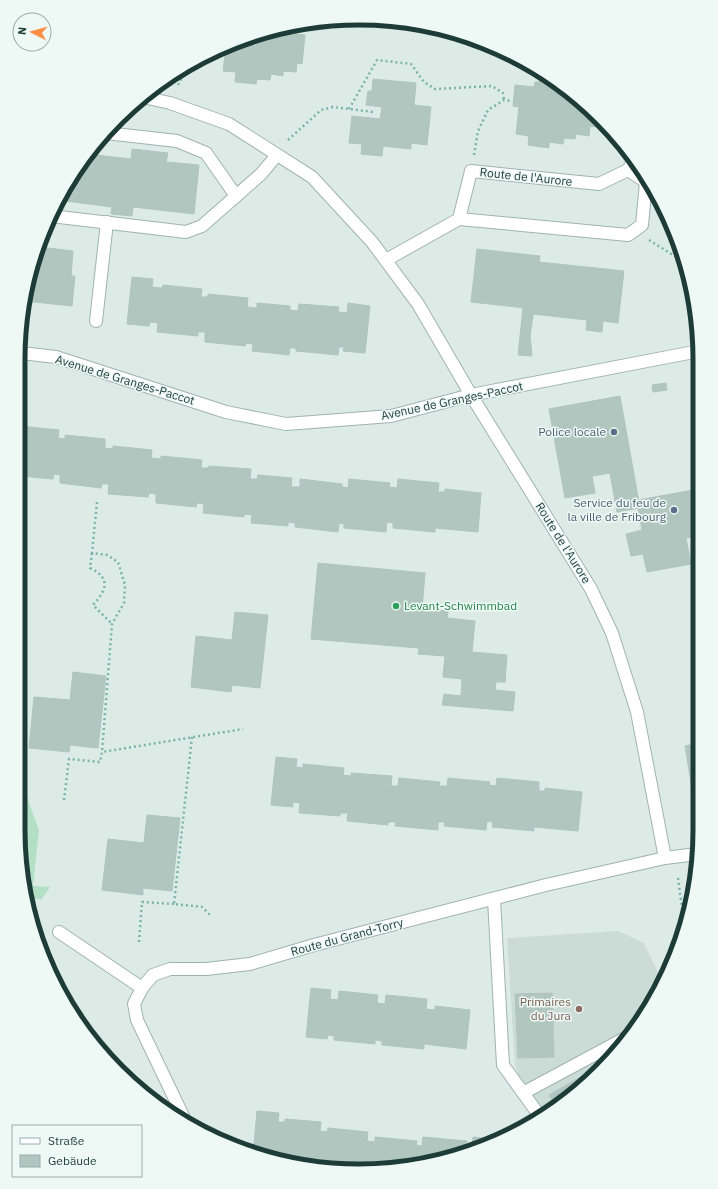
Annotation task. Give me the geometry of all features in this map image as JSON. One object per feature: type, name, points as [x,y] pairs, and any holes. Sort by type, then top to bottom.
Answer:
[{"type":"street","name":"Route de l'Aurore","points":[[151,98],[170,102],[229,124],[312,177],[372,242],[418,304],[471,395],[591,589],[612,633],[637,712],[666,858]]},
{"type":"street","points":[[113,134],[178,141],[206,153],[236,196]]},
{"type":"street","points":[[56,217],[186,232],[202,226],[261,174],[277,155]]},
{"type":"street","name":"Route de l'Aurore","points":[[459,219],[471,171],[599,184],[631,165]]},
{"type":"street","points":[[386,260],[459,219],[628,235],[642,225],[645,188]]},
{"type":"street","points":[[96,321],[107,222]]},
{"type":"street","name":"Avenue de Granges-Paccot","points":[[25,353],[56,357],[226,412],[286,424],[391,416],[471,395],[693,352]]},
{"type":"street","name":"Route du Grand-Torry","points":[[182,1113],[136,1020],[134,1004],[142,988],[153,975],[170,969],[206,969],[250,964],[314,945],[554,883],[666,858],[692,855]]},
{"type":"street","points":[[494,899],[504,1065],[537,1113]]},
{"type":"street","points":[[59,932],[142,988]]},
{"type":"street","points":[[523,1093],[615,1043]]},
{"type":"path","points":[[349,109],[377,60],[411,64],[424,82],[435,89],[492,86],[503,93],[504,100]]},
{"type":"path","points":[[178,85],[183,75]]},
{"type":"path","points":[[471,171],[478,131],[488,110],[504,100],[511,101]]},
{"type":"path","points":[[288,140],[321,110],[333,107],[373,112]]},
{"type":"path","points":[[634,231],[677,258]]},
{"type":"path","points":[[97,502],[90,568],[99,572],[104,580],[104,589],[102,596],[93,606],[112,624]]},
{"type":"path","points":[[64,800],[69,759],[100,762],[112,624],[124,604],[125,585],[118,562],[107,555],[92,553]]},
{"type":"path","points":[[102,752],[243,729]]},
{"type":"path","points":[[174,904],[192,737]]},
{"type":"path","points":[[678,878],[683,911]]},
{"type":"path","points":[[138,942],[142,902],[202,907],[211,916]]},
{"type":"shaded area","name":"Primaires du Jura","points":[[618,931],[644,943],[660,976],[637,1016],[610,1050],[579,1081],[545,1108],[531,1116],[515,1064],[507,938]]},
{"type":"green space","points":[[25,792],[39,830],[33,886],[50,887],[41,900],[32,898],[31,895],[26,852]]},
{"type":"building","points":[[288,32],[305,35],[302,64],[297,63],[296,72],[283,71],[283,76],[271,74],[270,80],[257,79],[256,84],[235,82],[236,72],[223,71],[225,53],[246,45],[256,46],[256,42]]},
{"type":"building","points":[[539,78],[545,81],[579,108],[595,123],[595,127],[590,126],[589,136],[576,134],[575,139],[564,138],[563,144],[549,142],[549,148],[528,145],[529,136],[516,134],[519,107],[513,106],[515,85],[534,87],[535,82],[539,82]]},
{"type":"building","points":[[373,79],[416,83],[414,105],[431,107],[427,145],[411,143],[411,149],[383,146],[382,156],[361,154],[362,144],[349,143],[352,116],[380,119],[382,107],[366,105],[368,91],[372,91]]},
{"type":"building","points":[[132,149],[168,153],[166,162],[199,165],[194,214],[133,207],[132,216],[111,214],[112,207],[66,201],[81,173],[95,155],[131,159]]},
{"type":"building","points":[[44,248],[73,251],[71,276],[75,276],[72,306],[30,302],[36,273]]},
{"type":"building","points":[[477,249],[540,256],[539,262],[624,271],[618,323],[603,321],[602,332],[586,330],[587,320],[533,314],[534,309],[471,302]]},
{"type":"building","points":[[132,277],[153,279],[152,287],[162,288],[163,285],[202,289],[201,297],[208,297],[208,294],[248,298],[247,307],[257,308],[257,303],[290,306],[290,310],[298,311],[299,304],[339,307],[338,312],[347,313],[348,303],[370,306],[365,353],[343,351],[344,347],[339,347],[338,355],[296,351],[296,348],[290,348],[289,355],[252,351],[253,344],[246,343],[245,346],[205,342],[205,332],[198,332],[198,336],[157,332],[158,323],[150,322],[149,326],[127,324]]},
{"type":"building","points":[[523,308],[534,309],[530,336],[532,356],[518,355]]},
{"type":"building","points":[[666,383],[667,390],[653,392],[652,385]]},
{"type":"building","points":[[620,396],[640,508],[617,512],[610,473],[592,476],[595,493],[565,498],[549,409]]},
{"type":"building","points":[[25,427],[59,430],[58,438],[65,439],[65,435],[105,439],[105,448],[113,449],[113,446],[152,450],[151,458],[161,459],[161,456],[202,460],[201,468],[208,468],[209,466],[251,469],[250,479],[257,479],[258,475],[292,478],[291,487],[300,487],[300,479],[342,484],[342,487],[348,488],[349,479],[390,483],[389,487],[397,488],[398,479],[439,483],[438,492],[445,492],[445,489],[481,493],[478,532],[435,528],[435,532],[393,528],[393,523],[387,522],[386,532],[344,528],[344,524],[339,523],[338,532],[295,527],[295,523],[288,522],[288,526],[251,523],[252,515],[244,514],[244,517],[203,513],[204,504],[197,503],[196,507],[156,503],[156,494],[149,493],[148,497],[108,494],[109,484],[102,484],[101,488],[60,483],[60,475],[54,474],[53,479],[25,476]]},
{"type":"building","points":[[693,490],[693,537],[686,538],[691,564],[647,572],[643,554],[631,556],[626,534],[642,530],[638,500]]},
{"type":"building","points":[[318,563],[425,573],[422,609],[448,611],[447,618],[475,621],[472,652],[507,655],[505,682],[496,682],[495,690],[515,692],[513,711],[442,705],[444,694],[461,696],[462,679],[443,677],[445,656],[418,654],[419,648],[311,639]]},
{"type":"building","points":[[235,612],[268,615],[260,688],[232,685],[231,692],[191,687],[196,636],[232,640]]},
{"type":"building","points":[[73,672],[106,676],[98,748],[70,745],[69,752],[29,748],[34,697],[70,700]]},
{"type":"building","points":[[693,744],[693,795],[685,746]]},
{"type":"building","points":[[276,757],[297,759],[296,767],[303,768],[303,764],[344,768],[343,775],[351,776],[351,773],[392,776],[391,786],[398,786],[399,778],[440,782],[439,786],[447,786],[448,778],[490,782],[489,785],[496,786],[497,778],[539,782],[539,791],[545,791],[545,788],[582,792],[578,831],[534,827],[534,831],[492,827],[493,822],[487,821],[486,830],[444,826],[445,822],[438,822],[438,830],[395,826],[396,822],[388,822],[388,825],[347,821],[348,813],[340,813],[340,816],[299,813],[300,803],[293,802],[293,807],[271,805]]},
{"type":"building","points":[[147,815],[180,818],[172,891],[143,888],[143,895],[102,890],[108,839],[144,843]]},
{"type":"building","points":[[311,988],[331,990],[330,999],[338,1000],[339,991],[378,995],[377,1003],[385,1004],[386,995],[427,999],[426,1009],[435,1010],[435,1006],[470,1010],[466,1049],[424,1044],[424,1049],[382,1045],[382,1041],[375,1040],[375,1044],[334,1040],[334,1036],[328,1035],[327,1039],[306,1037]]},
{"type":"building","points":[[552,993],[554,1057],[518,1058],[515,994]]},
{"type":"building","points":[[588,1073],[553,1102],[549,1095]]},
{"type":"building","points":[[257,1111],[279,1113],[278,1122],[285,1122],[285,1119],[321,1122],[320,1131],[327,1132],[328,1128],[368,1132],[367,1141],[375,1142],[375,1137],[417,1141],[416,1145],[422,1146],[423,1137],[467,1141],[466,1146],[424,1158],[359,1164],[294,1158],[254,1147]]},
{"type":"building","points":[[473,1137],[488,1138],[472,1144]]},
{"type":"place","name":"Police locale","points":[[614,432]]},
{"type":"place","name":"Service du feu de la ville de Fribourg","points":[[674,510]]},
{"type":"place","name":"Levant-Schwimmbad","points":[[396,606]]},
{"type":"place","name":"Primaires du Jura","points":[[579,1009]]}]
